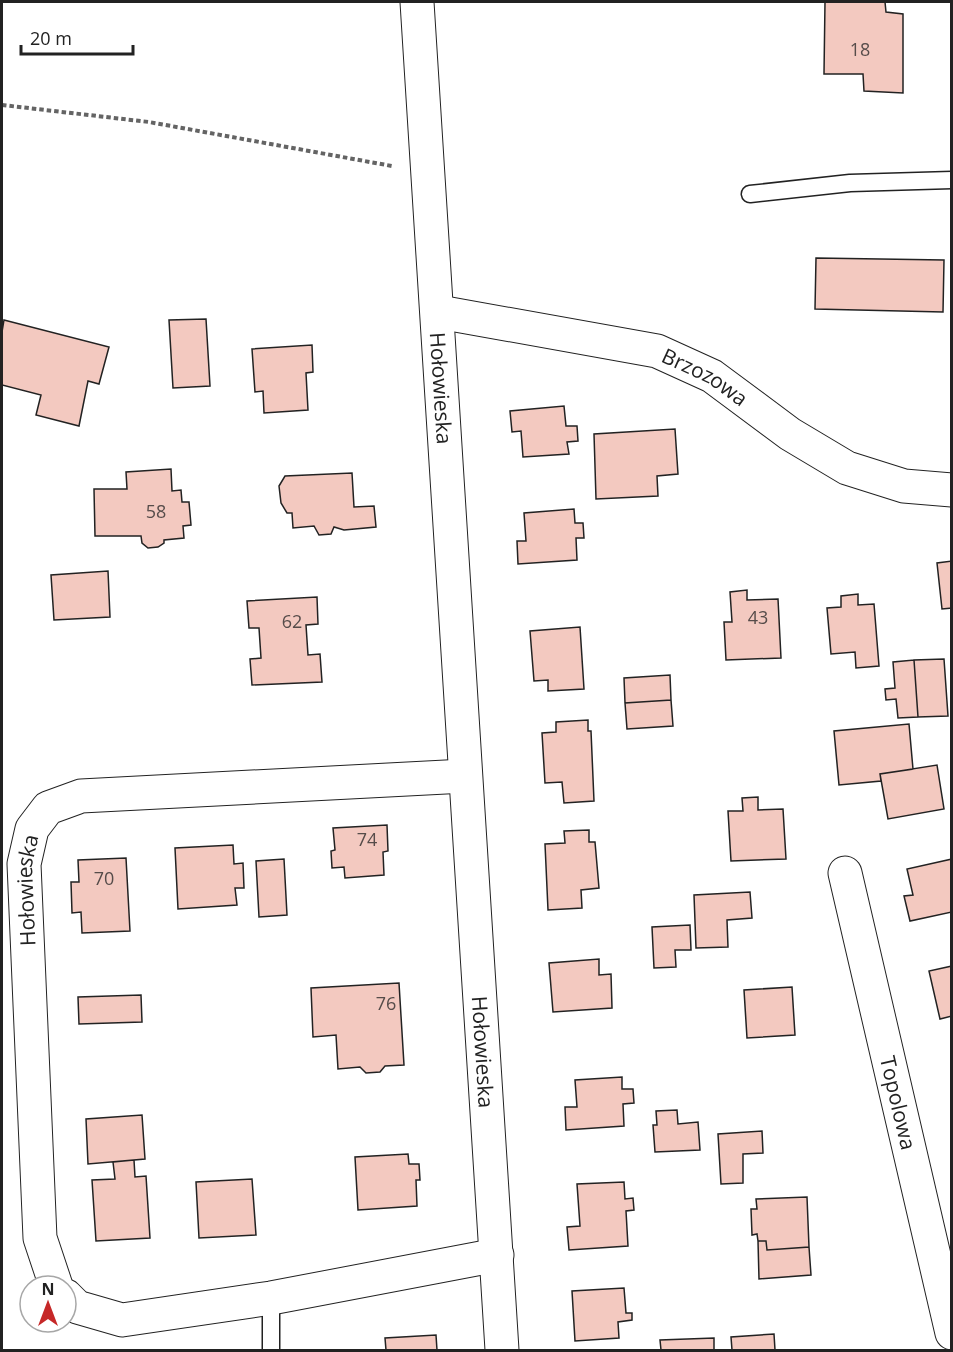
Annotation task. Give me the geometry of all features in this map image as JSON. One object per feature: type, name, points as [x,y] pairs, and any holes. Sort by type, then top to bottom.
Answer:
[{"type":"street","name":"Hołowieska","points":[[417,2],[439,312],[465,776],[502,1350]]},
{"type":"street","name":"Brzozowa","points":[[439,312],[657,351],[712,375],[790,434],[847,468],[904,486],[951,490]]},
{"type":"street","name":"Hołowieska","points":[[52,1274],[40,1238],[24,864],[32,830],[48,808],[81,796],[465,776]]},
{"type":"street","name":"Topolowa","points":[[845,873],[951,1333]]},
{"type":"street","points":[[78,1307],[122,1320],[271,1298],[497,1255]]},
{"type":"lane","points":[[750,194],[850,183],[951,180]]},
{"type":"lane","points":[[271,1298],[271,1350]]},
{"type":"path","points":[[2,105],[149,122],[429,173]]},
{"type":"building","points":[[825,2],[885,2],[886,12],[903,14],[903,93],[864,91],[863,74],[824,74]]},
{"type":"building","points":[[816,258],[944,260],[943,312],[815,309]]},
{"type":"building","points":[[206,319],[210,386],[173,388],[169,320]]},
{"type":"building","points":[[4,320],[109,347],[99,384],[88,381],[79,426],[36,415],[41,395],[2,385]]},
{"type":"building","points":[[312,345],[313,372],[306,373],[308,410],[264,413],[263,391],[255,392],[252,349]]},
{"type":"building","points":[[564,406],[566,426],[577,426],[578,441],[567,442],[569,454],[523,457],[521,431],[512,432],[510,411]]},
{"type":"building","points":[[675,429],[678,474],[657,476],[658,496],[596,499],[594,434]]},
{"type":"building","points":[[171,469],[172,491],[181,490],[182,502],[189,502],[191,525],[183,526],[184,538],[164,540],[164,543],[158,547],[148,548],[142,543],[141,536],[95,536],[94,489],[127,489],[126,472]]},
{"type":"building","points":[[352,473],[354,507],[374,506],[376,527],[344,530],[334,527],[331,534],[319,535],[314,526],[293,528],[292,513],[287,513],[281,503],[279,486],[285,476]]},
{"type":"building","points":[[574,509],[575,523],[583,523],[584,538],[576,538],[577,560],[518,564],[517,541],[526,541],[524,513]]},
{"type":"building","points":[[952,561],[952,608],[942,609],[937,563]]},
{"type":"building","points":[[108,571],[110,617],[54,620],[51,575]]},
{"type":"building","points":[[747,590],[747,600],[778,599],[781,658],[726,660],[724,622],[732,622],[730,592]]},
{"type":"building","points":[[858,594],[858,605],[874,604],[879,666],[856,668],[855,652],[831,654],[827,608],[841,607],[841,596]]},
{"type":"building","points":[[317,597],[318,624],[306,625],[308,655],[320,654],[322,682],[252,685],[250,659],[261,658],[259,628],[249,628],[247,601]]},
{"type":"building","points":[[580,627],[584,689],[548,691],[548,680],[534,681],[530,631]]},
{"type":"building","points":[[944,659],[948,716],[918,717],[914,660]]},
{"type":"building","points":[[914,660],[918,717],[898,718],[896,699],[886,700],[885,689],[895,688],[893,662]]},
{"type":"building","points":[[670,675],[671,700],[625,703],[624,678]]},
{"type":"building","points":[[671,700],[673,726],[627,729],[625,703]]},
{"type":"building","points":[[588,720],[588,731],[591,731],[594,801],[564,803],[562,782],[545,783],[542,733],[556,732],[556,722]]},
{"type":"building","points":[[909,724],[913,769],[880,774],[881,781],[839,785],[834,731]]},
{"type":"building","points":[[937,765],[944,809],[888,819],[880,774]]},
{"type":"building","points":[[758,797],[758,810],[783,809],[786,859],[731,861],[728,811],[743,811],[742,798]]},
{"type":"building","points":[[387,825],[388,851],[383,852],[384,875],[345,878],[344,867],[332,868],[331,851],[335,850],[333,828]]},
{"type":"building","points":[[589,830],[589,842],[595,842],[599,888],[581,890],[582,908],[548,910],[545,844],[565,843],[564,831]]},
{"type":"building","points":[[233,845],[234,864],[243,863],[244,888],[235,888],[237,905],[178,909],[175,848]]},
{"type":"building","points":[[126,858],[130,931],[82,933],[81,912],[72,913],[71,882],[79,882],[78,860]]},
{"type":"building","points":[[284,859],[287,915],[259,917],[256,861]]},
{"type":"building","points":[[952,859],[952,912],[910,921],[904,896],[913,895],[907,869]]},
{"type":"building","points":[[750,892],[752,918],[727,920],[728,947],[696,948],[694,895]]},
{"type":"building","points":[[690,925],[691,950],[675,950],[676,967],[654,968],[652,927]]},
{"type":"building","points":[[599,959],[599,975],[611,974],[612,1008],[553,1012],[549,963]]},
{"type":"building","points":[[952,966],[952,1016],[940,1019],[929,971]]},
{"type":"building","points":[[399,983],[404,1065],[385,1066],[380,1072],[366,1073],[360,1067],[338,1069],[336,1035],[313,1037],[311,988]]},
{"type":"building","points":[[792,987],[795,1035],[747,1038],[744,990]]},
{"type":"building","points":[[141,995],[142,1022],[79,1024],[78,997]]},
{"type":"building","points":[[622,1077],[622,1089],[633,1089],[634,1103],[623,1104],[624,1126],[566,1130],[565,1107],[577,1107],[575,1080]]},
{"type":"building","points":[[677,1110],[678,1124],[698,1122],[700,1150],[655,1152],[653,1125],[657,1125],[656,1111]]},
{"type":"building","points":[[142,1115],[145,1159],[88,1164],[86,1119]]},
{"type":"building","points":[[762,1131],[763,1153],[743,1154],[743,1183],[721,1184],[718,1134]]},
{"type":"building","points":[[408,1154],[409,1164],[419,1164],[420,1180],[416,1180],[417,1206],[358,1210],[355,1157]]},
{"type":"building","points":[[134,1160],[135,1177],[146,1176],[150,1238],[96,1241],[92,1180],[115,1179],[113,1162]]},
{"type":"building","points":[[252,1179],[256,1235],[199,1238],[196,1182]]},
{"type":"building","points":[[624,1182],[625,1199],[633,1198],[634,1210],[626,1211],[628,1246],[569,1250],[567,1227],[580,1226],[577,1184]]},
{"type":"building","points":[[807,1197],[809,1247],[767,1250],[766,1241],[758,1241],[757,1234],[752,1235],[751,1209],[757,1209],[756,1199]]},
{"type":"building","points":[[758,1241],[766,1241],[767,1250],[809,1247],[811,1275],[759,1279]]},
{"type":"building","points":[[624,1288],[626,1313],[632,1313],[632,1320],[618,1322],[619,1338],[575,1341],[572,1291]]},
{"type":"building","points":[[774,1334],[775,1350],[732,1350],[731,1337]]},
{"type":"building","points":[[436,1335],[437,1350],[386,1350],[385,1338]]},
{"type":"building","points":[[714,1338],[714,1350],[661,1350],[660,1340]]}]
